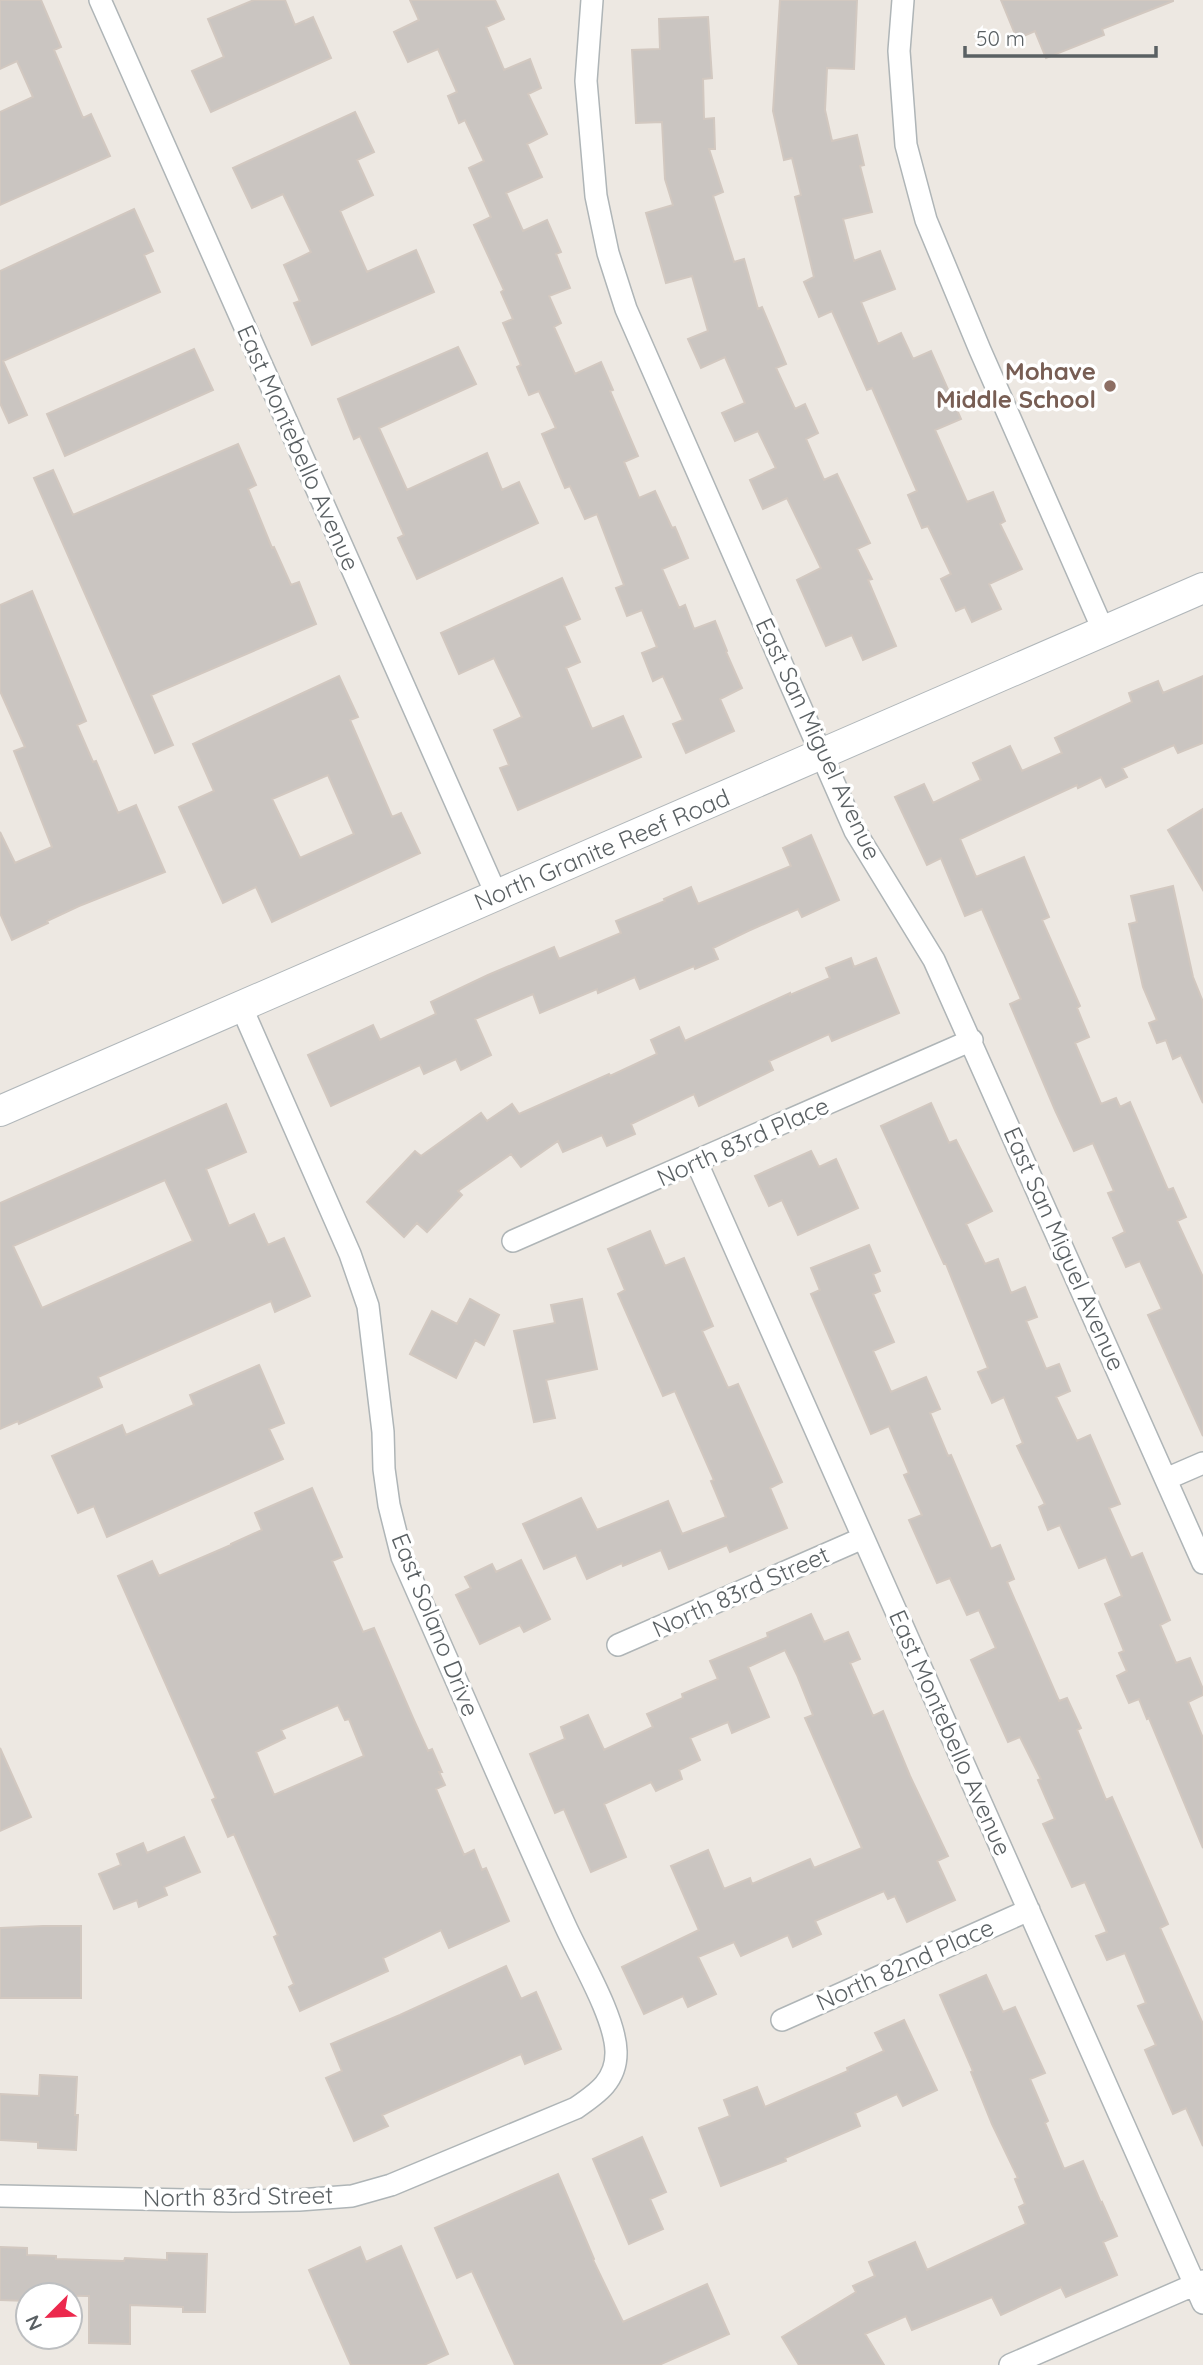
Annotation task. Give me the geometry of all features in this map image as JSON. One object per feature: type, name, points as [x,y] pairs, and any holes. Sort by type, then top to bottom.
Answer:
[{"type":"street","name":"East Montebello Avenue","points":[[100,0],[497,896]]},
{"type":"street","name":"East San Miguel Avenue","points":[[592,0],[586,81],[596,196],[608,253],[626,309],[855,831],[934,960],[972,1040],[1203,1563]]},
{"type":"street","points":[[903,0],[899,51],[906,145],[926,220],[1104,632]]},
{"type":"street","name":"North Granite Reef Road","points":[[0,1111],[1203,588]]},
{"type":"street","name":"East Solano Drive","points":[[241,1006],[350,1254],[368,1306],[389,1505],[402,1558],[612,2027],[616,2051],[614,2075]]},
{"type":"street","name":"North 83rd Place","points":[[513,1241],[697,1163],[972,1040]]},
{"type":"street","name":"East Montebello Avenue","points":[[697,1163],[1200,2289]]},
{"type":"street","points":[[1166,1479],[1203,1462]]},
{"type":"street","name":"North 83rd Street","points":[[618,1645],[863,1538]]},
{"type":"street","name":"North 82nd Place","points":[[782,2020],[1029,1910]]},
{"type":"street","name":"North 83rd Street","points":[[0,2196],[246,2201],[352,2196],[391,2185],[576,2108],[597,2094],[614,2075]]},
{"type":"street","points":[[1010,2365],[1200,2289]]},
{"type":"building","points":[[0,0],[41,0],[61,47],[54,50],[83,118],[91,114],[110,156],[0,205],[0,112],[33,97],[17,61],[0,69]]},
{"type":"building","points":[[254,0],[285,0],[295,25],[313,17],[331,58],[211,112],[192,71],[224,57],[208,19]]},
{"type":"building","points":[[410,0],[495,0],[504,19],[486,27],[504,70],[530,59],[541,88],[528,94],[547,134],[527,144],[542,177],[506,193],[523,231],[547,220],[561,252],[556,254],[570,288],[549,296],[561,323],[554,327],[575,374],[601,362],[613,390],[610,391],[638,456],[624,462],[639,498],[655,491],[688,558],[662,569],[679,608],[685,605],[694,629],[715,621],[742,688],[720,699],[734,731],[686,753],[673,724],[683,720],[663,676],[653,681],[642,653],[657,647],[642,610],[627,616],[616,588],[624,585],[597,514],[585,519],[570,486],[565,488],[542,434],[556,428],[539,391],[529,395],[517,367],[521,365],[503,323],[513,319],[501,292],[504,290],[474,225],[491,217],[469,168],[484,161],[465,120],[459,123],[448,96],[457,92],[438,49],[408,62],[394,32],[419,20]]},
{"type":"building","points":[[780,0],[857,0],[854,69],[827,68],[825,110],[832,141],[857,135],[864,165],[860,166],[872,212],[843,219],[854,261],[880,251],[895,289],[861,302],[878,344],[901,333],[913,359],[931,351],[961,419],[935,430],[967,502],[993,492],[1005,521],[1000,524],[1022,569],[989,584],[1001,609],[972,622],[965,607],[956,611],[941,579],[951,574],[928,526],[922,528],[908,495],[917,491],[872,388],[867,390],[832,311],[819,317],[804,282],[814,277],[795,197],[801,195],[792,158],[784,160],[773,111]]},
{"type":"building","points":[[1001,0],[1173,1],[1102,29],[1104,35],[1046,58],[1035,31],[1017,39]]},
{"type":"building","points":[[708,17],[712,78],[703,79],[704,119],[714,118],[715,149],[709,149],[723,192],[713,196],[734,262],[744,259],[758,309],[762,307],[786,364],[776,368],[795,409],[805,404],[818,433],[806,439],[824,480],[837,474],[870,543],[857,549],[872,579],[868,580],[896,646],[863,660],[852,635],[826,646],[797,580],[821,568],[787,498],[763,509],[750,480],[776,468],[758,431],[735,441],[722,413],[745,403],[725,357],[701,368],[688,339],[708,331],[692,276],[666,283],[646,213],[673,205],[665,179],[662,122],[636,123],[632,50],[660,49],[659,19]]},
{"type":"building","points":[[355,112],[374,152],[357,160],[373,195],[340,211],[367,272],[416,250],[434,292],[312,345],[294,303],[300,301],[284,265],[311,252],[283,194],[252,208],[233,168]]},
{"type":"building","points":[[134,209],[153,251],[144,255],[160,292],[3,361],[27,415],[9,423],[0,403],[0,271]]},
{"type":"building","points":[[458,347],[476,384],[379,428],[407,490],[487,453],[502,490],[519,482],[538,523],[417,579],[398,538],[404,535],[360,436],[354,439],[338,399]]},
{"type":"building","points":[[194,349],[213,390],[65,456],[47,414]]},
{"type":"building","points":[[238,444],[256,485],[248,489],[272,548],[274,547],[291,585],[299,582],[316,624],[151,695],[173,745],[155,753],[34,478],[53,470],[73,515]]},
{"type":"building","points":[[562,578],[580,619],[564,626],[580,662],[566,668],[592,729],[623,716],[641,757],[518,810],[500,768],[509,765],[494,730],[522,717],[494,658],[459,674],[441,633]]},
{"type":"building","points":[[32,591],[86,721],[77,725],[93,762],[96,761],[118,813],[136,805],[165,872],[79,906],[12,940],[0,913],[0,832],[15,863],[52,847],[14,751],[25,747],[0,691],[0,605]]},
{"type":"building","points":[[339,676],[358,717],[350,720],[392,817],[401,813],[420,853],[272,922],[256,887],[223,903],[179,807],[214,791],[193,744]],"holes":[[[328,775],[354,834],[300,858],[272,799]]]},
{"type":"building","points":[[1203,676],[1203,743],[1178,753],[1174,745],[1122,768],[1127,777],[1106,787],[1101,777],[1078,788],[1077,785],[960,839],[976,877],[1024,857],[1049,917],[1042,920],[1080,1006],[1077,1008],[1089,1037],[1075,1043],[1101,1104],[1116,1098],[1120,1107],[1130,1102],[1168,1190],[1173,1188],[1186,1217],[1177,1221],[1203,1277],[1203,1436],[1148,1315],[1162,1309],[1140,1261],[1126,1267],[1113,1238],[1125,1232],[1108,1193],[1114,1191],[1093,1143],[1074,1151],[1010,1004],[1021,999],[982,909],[965,916],[941,858],[927,865],[895,797],[924,784],[933,803],[981,780],[973,763],[1010,746],[1022,771],[1062,753],[1055,738],[1132,702],[1129,693],[1158,681],[1163,693]]},
{"type":"building","points":[[1203,809],[1203,890],[1168,830]]},
{"type":"building","points":[[811,835],[839,900],[802,917],[798,909],[748,931],[713,948],[718,959],[640,989],[635,977],[598,993],[597,989],[540,1013],[533,994],[475,1019],[491,1055],[461,1070],[456,1059],[424,1074],[420,1065],[331,1106],[308,1055],[373,1025],[380,1040],[436,1014],[431,1002],[554,947],[559,959],[621,933],[616,921],[691,887],[698,904],[791,866],[783,848]]},
{"type":"building","points":[[1173,886],[1193,977],[1203,1002],[1203,1103],[1181,1055],[1173,1059],[1166,1040],[1157,1043],[1149,1023],[1157,1020],[1143,987],[1129,924],[1137,922],[1131,896]]},
{"type":"building","points":[[851,958],[854,967],[876,958],[899,1013],[832,1041],[829,1034],[769,1061],[773,1070],[699,1106],[694,1094],[631,1124],[635,1134],[607,1146],[602,1135],[563,1152],[558,1141],[521,1167],[511,1154],[458,1191],[462,1195],[427,1232],[417,1223],[404,1237],[367,1202],[415,1151],[421,1156],[481,1113],[487,1121],[512,1104],[519,1114],[609,1074],[610,1076],[657,1054],[651,1040],[679,1027],[685,1041],[790,993],[830,978],[826,968]]},
{"type":"building","points":[[931,1103],[949,1143],[956,1140],[992,1211],[966,1224],[985,1264],[998,1259],[1011,1293],[1025,1287],[1037,1317],[1026,1321],[1046,1369],[1059,1364],[1070,1391],[1056,1397],[1077,1441],[1090,1435],[1120,1504],[1109,1508],[1131,1558],[1142,1553],[1170,1620],[1160,1625],[1176,1663],[1190,1658],[1203,1689],[1203,1695],[1188,1702],[1203,1738],[1203,1848],[1149,1718],[1147,1719],[1139,1699],[1129,1703],[1117,1676],[1127,1671],[1119,1653],[1124,1651],[1105,1604],[1122,1596],[1106,1557],[1079,1568],[1060,1525],[1048,1530],[1039,1507],[1045,1504],[1017,1446],[1023,1443],[1004,1397],[992,1403],[978,1372],[988,1368],[946,1264],[881,1126]]},
{"type":"building","points":[[226,1104],[246,1152],[206,1169],[229,1226],[254,1214],[268,1245],[284,1238],[310,1296],[275,1312],[271,1301],[98,1377],[102,1387],[19,1424],[18,1421],[0,1429],[0,1203]],"holes":[[[165,1180],[193,1241],[42,1308],[13,1246]]]},
{"type":"building","points":[[811,1151],[819,1167],[836,1159],[858,1208],[798,1235],[782,1200],[769,1206],[755,1176]]},
{"type":"building","points":[[650,1231],[665,1266],[684,1258],[713,1326],[702,1331],[728,1388],[738,1384],[782,1482],[770,1488],[787,1528],[730,1552],[727,1545],[669,1569],[661,1550],[623,1566],[622,1563],[587,1579],[576,1555],[544,1569],[523,1524],[581,1498],[597,1530],[668,1501],[682,1534],[726,1517],[711,1481],[714,1480],[675,1391],[663,1396],[618,1294],[625,1290],[608,1249]]},
{"type":"building","points":[[869,1245],[880,1271],[873,1274],[880,1291],[873,1294],[894,1342],[873,1351],[891,1392],[926,1377],[940,1409],[930,1413],[948,1456],[951,1455],[991,1549],[1000,1545],[1014,1579],[1007,1582],[1059,1701],[1067,1698],[1081,1728],[1077,1730],[1106,1800],[1112,1797],[1168,1924],[1160,1928],[1203,2024],[1203,2146],[1186,2108],[1173,2114],[1145,2050],[1156,2045],[1138,2006],[1146,2003],[1125,1953],[1107,1960],[1096,1936],[1107,1932],[1085,1882],[1072,1887],[1043,1824],[1055,1819],[1038,1780],[1041,1779],[1020,1737],[1008,1742],[971,1660],[996,1648],[979,1610],[967,1615],[950,1578],[937,1583],[909,1520],[922,1515],[904,1475],[909,1473],[889,1426],[871,1434],[811,1294],[820,1290],[811,1268]]},
{"type":"building","points":[[470,1299],[499,1315],[484,1345],[475,1340],[456,1378],[410,1354],[432,1311],[457,1324]]},
{"type":"building","points":[[582,1299],[597,1369],[546,1380],[555,1418],[534,1422],[514,1331],[555,1323],[551,1305]]},
{"type":"building","points":[[259,1365],[284,1423],[269,1429],[283,1459],[107,1537],[94,1506],[78,1513],[52,1456],[122,1425],[126,1435],[194,1405],[190,1395]]},
{"type":"building","points":[[312,1488],[342,1557],[332,1561],[363,1632],[374,1628],[428,1751],[432,1749],[442,1772],[439,1772],[445,1785],[436,1789],[464,1855],[474,1850],[482,1870],[486,1868],[509,1921],[449,1948],[441,1930],[383,1958],[388,1971],[300,2011],[289,1987],[294,1984],[274,1937],[278,1935],[234,1834],[228,1837],[212,1800],[216,1798],[118,1576],[152,1561],[159,1576],[231,1545],[262,1530],[255,1513]],"holes":[[[338,1705],[345,1720],[349,1719],[364,1756],[274,1795],[256,1752],[285,1738],[281,1730]]]},
{"type":"building","points":[[521,1560],[550,1619],[524,1632],[520,1625],[480,1644],[456,1595],[471,1588],[465,1577],[492,1564],[496,1572]]},
{"type":"building","points":[[811,1614],[824,1642],[848,1632],[860,1659],[850,1663],[873,1716],[883,1711],[948,1856],[937,1861],[955,1900],[907,1922],[895,1896],[888,1899],[884,1891],[815,1921],[821,1934],[793,1947],[788,1935],[741,1956],[734,1942],[698,1957],[716,1994],[688,2007],[683,1996],[644,2014],[622,1967],[699,1930],[671,1866],[708,1850],[724,1889],[750,1878],[752,1884],[810,1859],[814,1868],[862,1848],[805,1718],[813,1715],[797,1675],[785,1650],[748,1667],[769,1717],[732,1733],[728,1722],[690,1738],[700,1760],[679,1770],[682,1779],[656,1791],[651,1782],[604,1804],[626,1857],[591,1872],[564,1809],[555,1813],[530,1754],[565,1739],[561,1727],[588,1715],[604,1750],[653,1727],[647,1714],[683,1698],[682,1694],[718,1679],[710,1661],[768,1637],[767,1633]]},
{"type":"building","points":[[0,1748],[31,1817],[0,1831]]},
{"type":"building","points":[[184,1837],[200,1872],[164,1887],[167,1895],[139,1907],[137,1900],[114,1909],[99,1874],[121,1865],[117,1854],[143,1843],[147,1853]]},
{"type":"building","points":[[81,1926],[81,1998],[0,1998],[0,1928]]},
{"type":"building","points":[[506,1966],[521,1999],[536,1992],[561,2049],[525,2064],[521,2054],[382,2115],[388,2126],[354,2141],[326,2078],[342,2071],[331,2044]]},
{"type":"building","points":[[986,1975],[1003,2012],[1015,2007],[1045,2073],[1030,2079],[1064,2169],[1083,2161],[1117,2236],[1103,2242],[1117,2275],[1066,2297],[1061,2287],[1001,2315],[992,2297],[912,2330],[906,2316],[865,2334],[884,2365],[799,2365],[782,2337],[856,2292],[853,2286],[875,2276],[869,2262],[915,2242],[927,2270],[1026,2224],[1019,2207],[1025,2204],[1015,2179],[1018,2178],[992,2124],[971,2072],[973,2071],[940,1995]]},
{"type":"building","points":[[904,2020],[937,2090],[903,2106],[897,2094],[855,2113],[860,2126],[785,2158],[786,2161],[721,2186],[699,2128],[730,2116],[724,2100],[757,2087],[765,2107],[848,2071],[847,2068],[884,2051],[875,2033]]},
{"type":"building","points":[[40,2075],[77,2077],[76,2150],[38,2148],[38,2142],[0,2140],[0,2094],[39,2096]]},
{"type":"building","points":[[642,2137],[666,2192],[650,2199],[663,2229],[629,2244],[593,2159]]},
{"type":"building","points":[[558,2174],[593,2260],[623,2322],[707,2284],[729,2334],[659,2365],[515,2365],[472,2271],[457,2278],[435,2228]]},
{"type":"building","points":[[401,2246],[448,2354],[424,2365],[351,2365],[309,2270],[360,2247],[366,2262]]},
{"type":"building","points":[[0,2247],[27,2248],[27,2255],[56,2256],[56,2259],[167,2260],[167,2253],[207,2254],[205,2312],[183,2312],[183,2307],[130,2305],[130,2344],[89,2343],[89,2296],[84,2296],[84,2281],[14,2281],[14,2300],[0,2300]]},
{"type":"place","name":"Mohave Middle School","points":[[1110,386]]}]
